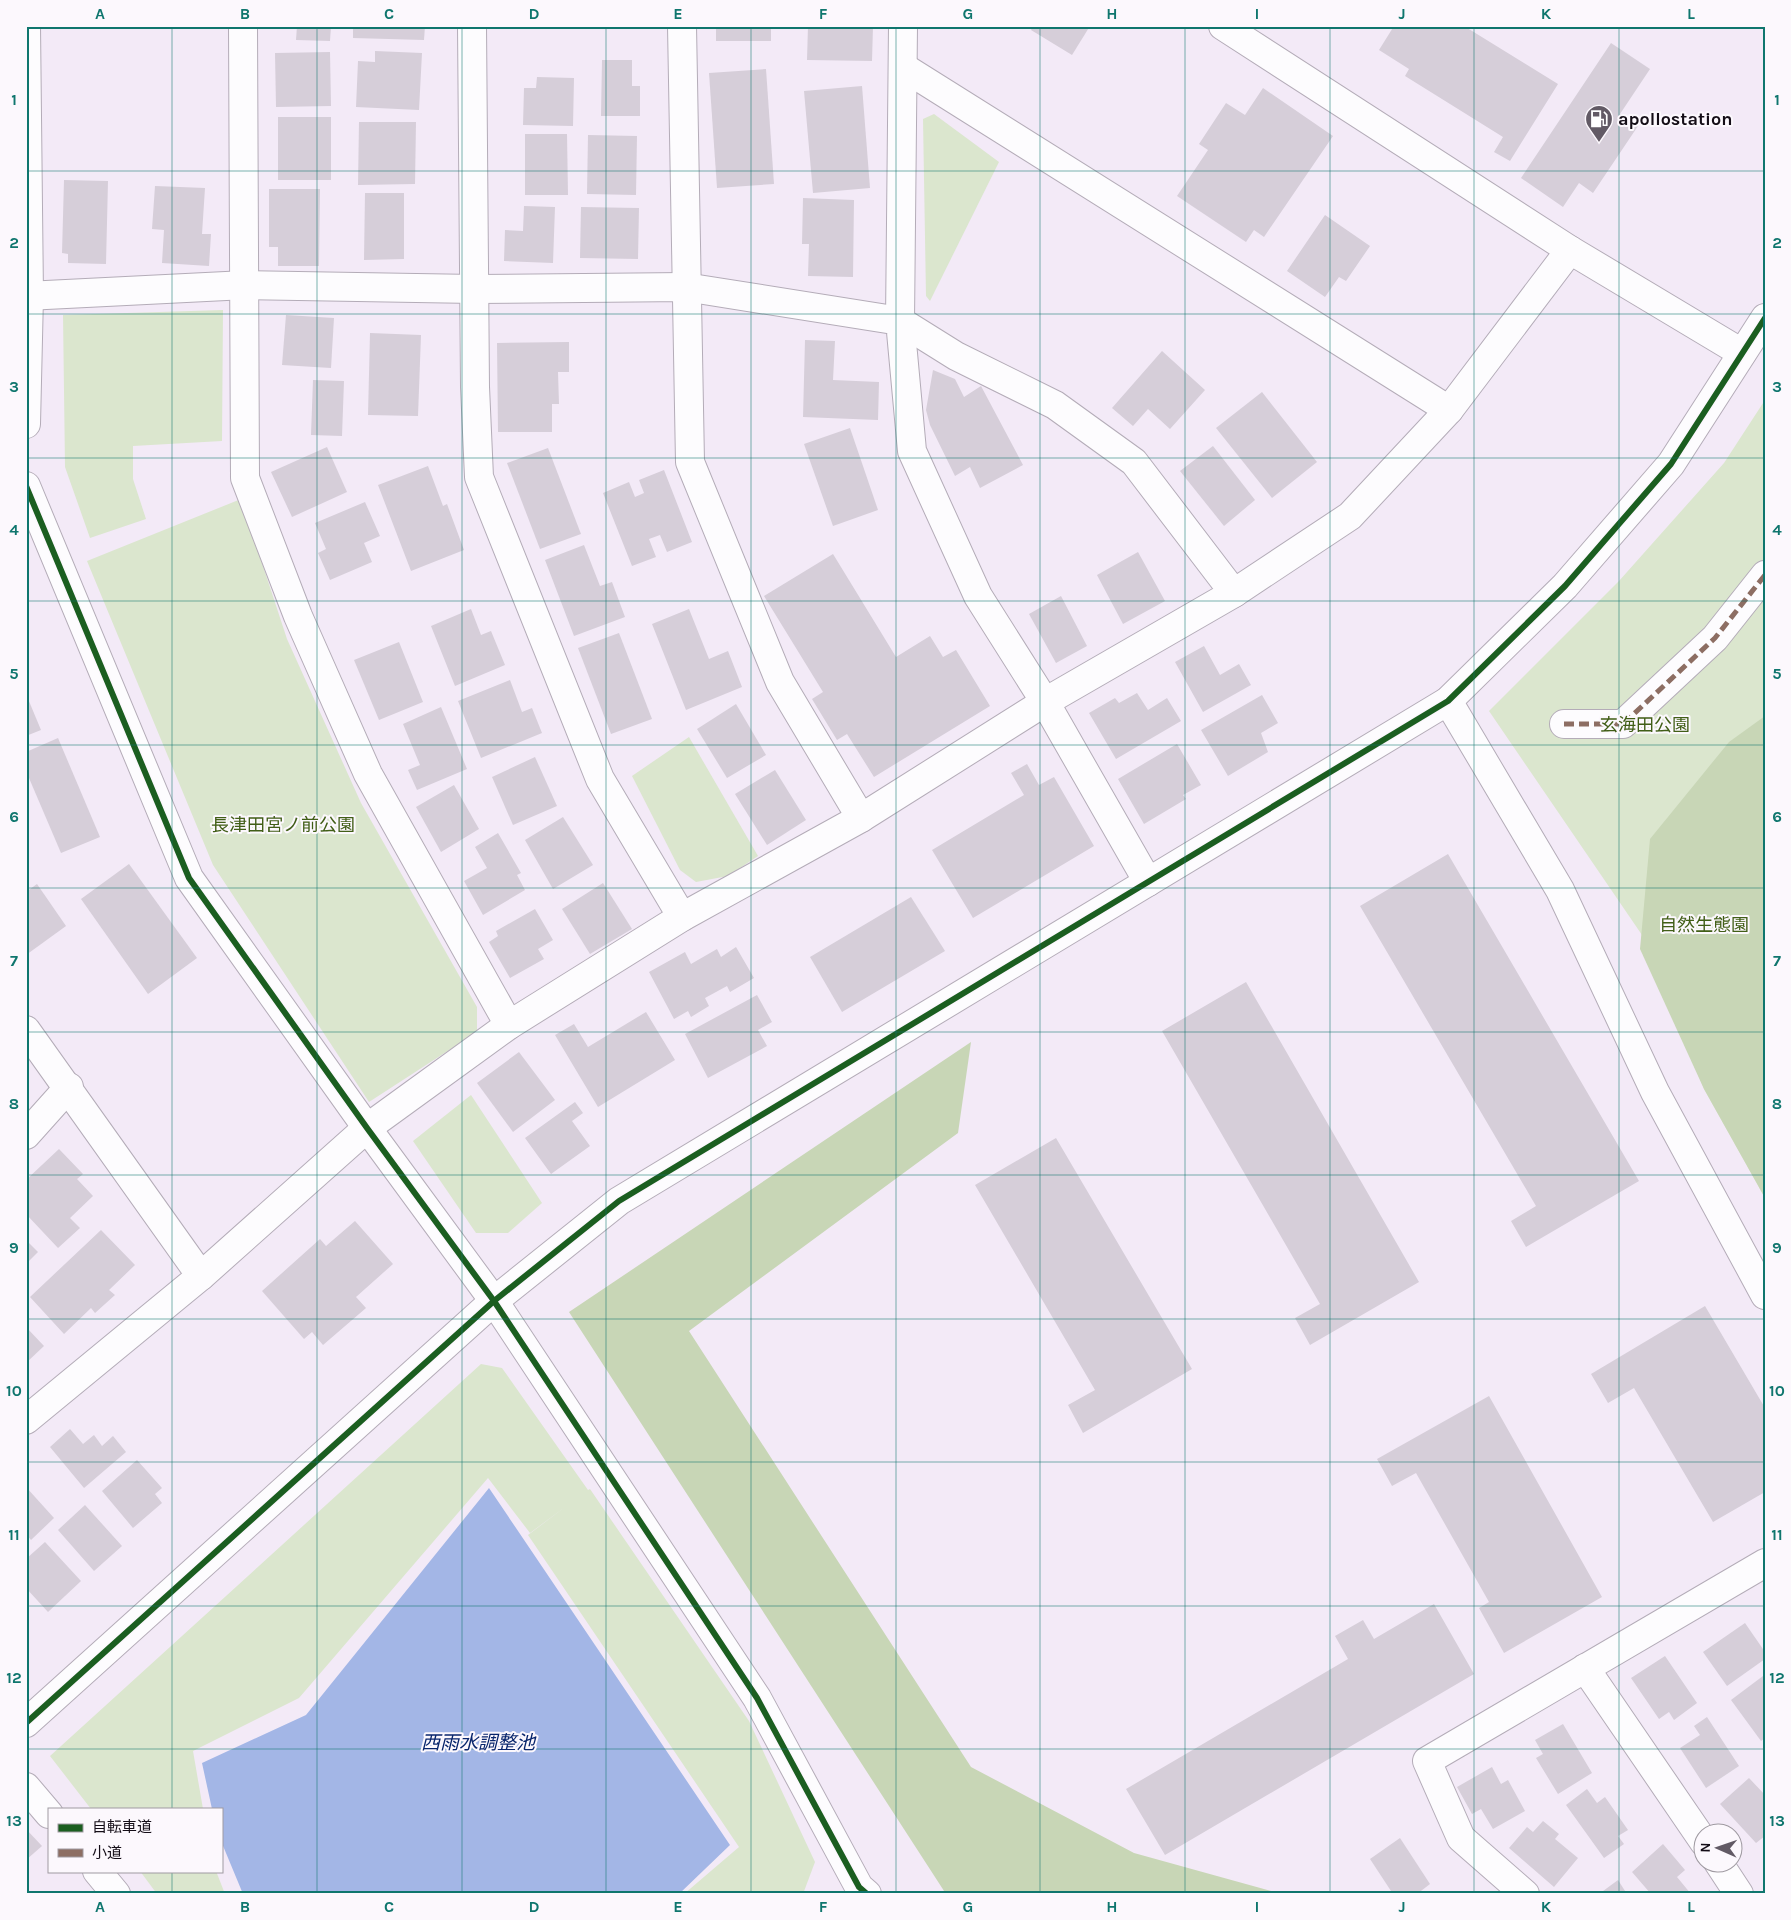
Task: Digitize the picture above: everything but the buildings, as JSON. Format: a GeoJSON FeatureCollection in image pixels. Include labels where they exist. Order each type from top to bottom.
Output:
{"type":"FeatureCollection","features":[{"type":"Feature","properties":{"kind":"street"},"geometry":{"type":"LineString","coordinates":[[26,26],[28,296],[26,424]]}},
{"type":"Feature","properties":{"kind":"street"},"geometry":{"type":"LineString","coordinates":[[244,26],[245,478],[298,616],[368,774],[510,1025]]}},
{"type":"Feature","properties":{"kind":"street"},"geometry":{"type":"LineString","coordinates":[[472,26],[476,289],[475,387],[479,477],[600,779],[682,917]]}},
{"type":"Feature","properties":{"kind":"street"},"geometry":{"type":"LineString","coordinates":[[682,26],[685,287],[690,462],[780,682],[861,818]]}},
{"type":"Feature","properties":{"kind":"street"},"geometry":{"type":"LineString","coordinates":[[903,26],[900,146],[900,321],[912,451],[978,596],[1045,702],[1148,882]]}},
{"type":"Feature","properties":{"kind":"street"},"geometry":{"type":"LineString","coordinates":[[1223,26],[1570,250],[1742,353]]}},
{"type":"Feature","properties":{"kind":"street"},"geometry":{"type":"LineString","coordinates":[[903,67],[1449,410]]}},
{"type":"Feature","properties":{"kind":"street"},"geometry":{"type":"LineString","coordinates":[[26,1420],[201,1276],[367,1128],[510,1025],[682,917],[861,818],[1045,702],[1234,593],[1350,516],[1449,410],[1570,250]]}},
{"type":"Feature","properties":{"kind":"street"},"geometry":{"type":"LineString","coordinates":[[28,296],[246,285],[476,289],[685,287],[900,321],[956,356],[1055,405],[1134,462],[1234,593]]}},
{"type":"Feature","properties":{"kind":"street"},"geometry":{"type":"LineString","coordinates":[[26,1724],[494,1301],[619,1201],[1448,700],[1565,586],[1671,464],[1765,318]]}},
{"type":"Feature","properties":{"kind":"street"},"geometry":{"type":"LineString","coordinates":[[26,486],[189,878],[367,1128],[494,1301],[757,1698],[859,1892]]}},
{"type":"Feature","properties":{"kind":"street"},"geometry":{"type":"LineString","coordinates":[[1564,724],[1624,724],[1715,638],[1765,575]]}},
{"type":"Feature","properties":{"kind":"street"},"geometry":{"type":"LineString","coordinates":[[1448,700],[1560,890],[1655,1092],[1765,1295]]}},
{"type":"Feature","properties":{"kind":"street"},"geometry":{"type":"LineString","coordinates":[[26,1030],[69,1087],[201,1276]]}},
{"type":"Feature","properties":{"kind":"street"},"geometry":{"type":"LineString","coordinates":[[26,1135],[69,1087]]}},
{"type":"Feature","properties":{"kind":"street"},"geometry":{"type":"LineString","coordinates":[[1525,1894],[1460,1838],[1427,1761],[1585,1668],[1761,1571]]}},
{"type":"Feature","properties":{"kind":"street"},"geometry":{"type":"LineString","coordinates":[[1585,1668],[1694,1827]]}},
{"type":"Feature","properties":{"kind":"street"},"geometry":{"type":"LineString","coordinates":[[26,1787],[48,1813]]}},
{"type":"Feature","properties":{"kind":"street"},"geometry":{"type":"LineString","coordinates":[[98,1872],[116,1894]]}},
{"type":"Feature","properties":{"kind":"street"},"geometry":{"type":"LineString","coordinates":[[1725,1872],[1739,1894]]}},
{"type":"Feature","properties":{"kind":"green space"},"geometry":{"type":"Polygon","coordinates":[[[934,114],[999,162],[930,301],[926,296],[923,119],[934,114]]]}},
{"type":"Feature","properties":{"kind":"green space"},"geometry":{"type":"Polygon","coordinates":[[[223,310],[222,441],[133,446],[133,479],[146,519],[90,538],[65,467],[63,315],[223,310]]]}},
{"type":"Feature","properties":{"kind":"green space","name":"玄海田公園"},"geometry":{"type":"Polygon","coordinates":[[[1765,400],[1765,1198],[1704,1089],[1642,935],[1489,711],[1619,581],[1724,463],[1765,400]]]}},
{"type":"Feature","properties":{"kind":"green space","name":"長津田宮ノ前公園"},"geometry":{"type":"Polygon","coordinates":[[[241,499],[287,639],[361,803],[477,1007],[477,1032],[369,1102],[213,865],[87,561],[241,499]]]}},
{"type":"Feature","properties":{"kind":"green space","name":"自然生態園"},"geometry":{"type":"Polygon","coordinates":[[[1765,716],[1765,1198],[1704,1089],[1640,949],[1650,839],[1729,742],[1765,716]]]}},
{"type":"Feature","properties":{"kind":"green space"},"geometry":{"type":"Polygon","coordinates":[[[689,737],[758,856],[728,876],[696,882],[680,870],[632,776],[689,737]]]}},
{"type":"Feature","properties":{"kind":"green space"},"geometry":{"type":"Polygon","coordinates":[[[971,1042],[958,1133],[689,1331],[971,1767],[1134,1853],[1282,1894],[946,1894],[569,1312],[971,1042]]]}},
{"type":"Feature","properties":{"kind":"green space"},"geometry":{"type":"Polygon","coordinates":[[[471,1095],[542,1203],[508,1233],[476,1233],[413,1141],[471,1095]]]}},
{"type":"Feature","properties":{"kind":"green space"},"geometry":{"type":"Polygon","coordinates":[[[481,1364],[502,1368],[588,1490],[590,1489],[749,1721],[815,1862],[803,1894],[684,1894],[739,1847],[528,1535],[565,1507],[530,1533],[488,1478],[299,1698],[193,1751],[203,1808],[90,1808],[50,1756],[481,1364]]]}},
{"type":"Feature","properties":{"kind":"green space"},"geometry":{"type":"Polygon","coordinates":[[[141,1872],[216,1872],[225,1894],[157,1894],[141,1872]]]}},
{"type":"Feature","properties":{"kind":"water","name":"西雨水調整池"},"geometry":{"type":"Polygon","coordinates":[[[489,1488],[730,1845],[679,1894],[243,1894],[222,1843],[222,1808],[212,1808],[202,1763],[306,1715],[489,1488]]]}},
{"type":"Feature","properties":{"kind":"marked path"},"geometry":{"type":"LineString","coordinates":[[1564,724],[1623,724],[1715,638],[1765,575]]}},
{"type":"Feature","properties":{"kind":"cycle path"},"geometry":{"type":"LineString","coordinates":[[26,1723],[494,1301],[619,1201],[1448,701],[1565,586],[1671,464],[1765,318]]}},
{"type":"Feature","properties":{"kind":"cycle path"},"geometry":{"type":"LineString","coordinates":[[26,486],[189,878],[367,1128],[494,1301],[757,1698],[859,1887],[867,1894]]}},
{"type":"Feature","properties":{"kind":"place","name":"apollostation"},"geometry":{"type":"Point","coordinates":[1599,143]}}]}
